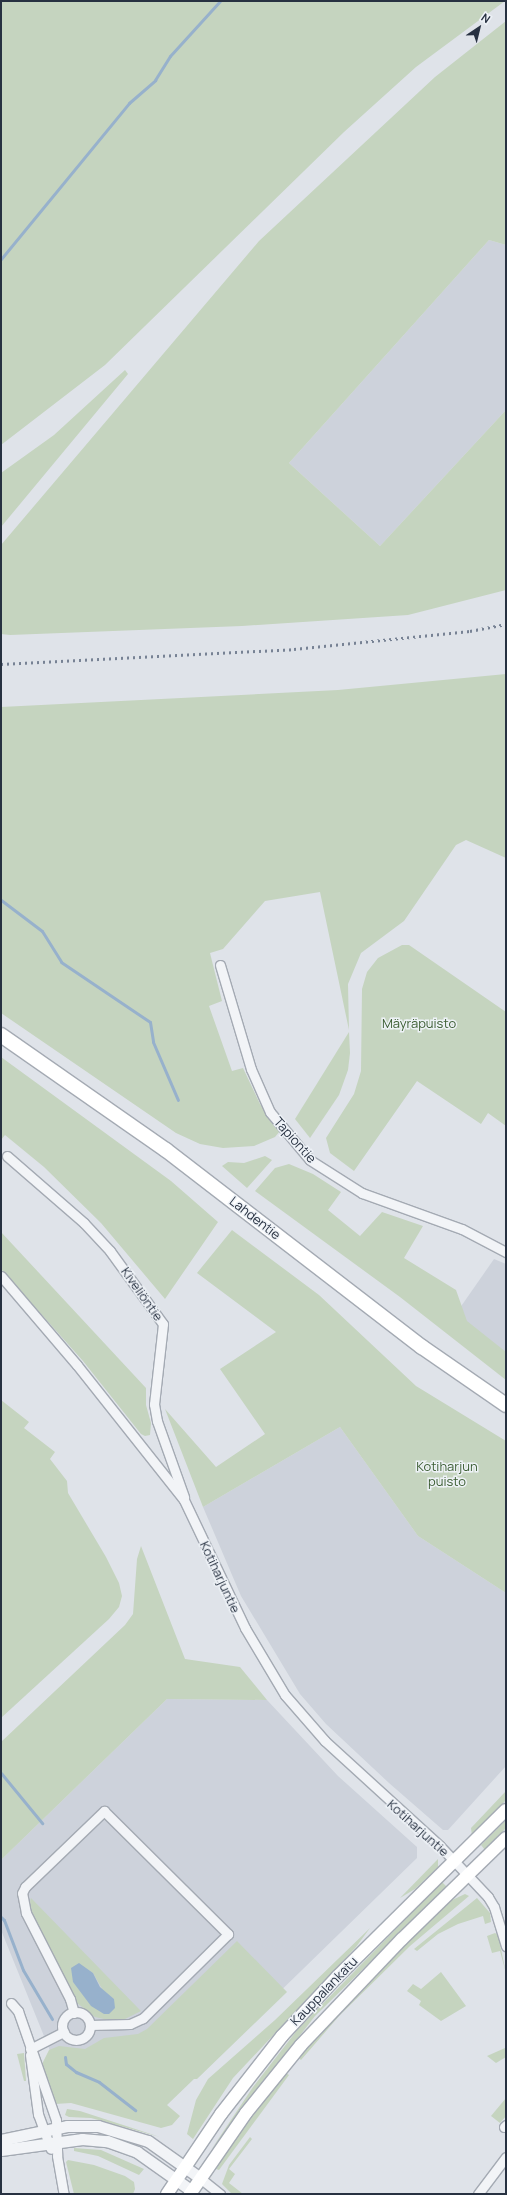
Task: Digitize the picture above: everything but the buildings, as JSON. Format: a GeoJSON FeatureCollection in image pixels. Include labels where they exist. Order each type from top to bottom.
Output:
{"type":"FeatureCollection","features":[{"type":"Feature","properties":{"kind":"highway","name":"Lahdentie"},"geometry":{"type":"LineString","coordinates":[[1,1035],[166,1150],[422,1347],[506,1405]]}},
{"type":"Feature","properties":{"kind":"main road","name":"Kauppalankatu"},"geometry":{"type":"LineString","coordinates":[[167,2194],[225,2109],[292,2024],[338,1976],[506,1810]]}},
{"type":"Feature","properties":{"kind":"main road","name":"Kauppalankatu"},"geometry":{"type":"LineString","coordinates":[[193,2193],[200,2178],[246,2113],[301,2045],[402,1939],[506,1838]]}},
{"type":"Feature","properties":{"kind":"street","name":"Tapiontie"},"geometry":{"type":"LineString","coordinates":[[220,965],[251,1069],[270,1112],[310,1160],[362,1193],[462,1230],[506,1252]]}},
{"type":"Feature","properties":{"kind":"street","name":"Kiveliöntie"},"geometry":{"type":"LineString","coordinates":[[7,1156],[84,1223],[110,1251],[163,1324],[154,1404],[157,1421],[184,1500]]}},
{"type":"Feature","properties":{"kind":"street","name":"Kotiharjuntie"},"geometry":{"type":"LineString","coordinates":[[1,1276],[77,1365],[184,1500],[244,1628],[285,1695],[325,1742],[361,1777],[456,1861],[494,1907],[506,1946]]}},
{"type":"Feature","properties":{"kind":"street"},"geometry":{"type":"LineString","coordinates":[[74,2013],[70,1999],[26,1913],[22,1893],[25,1887],[104,1811],[228,1934],[143,2018],[130,2024],[90,2024]]}},
{"type":"Feature","properties":{"kind":"street"},"geometry":{"type":"LineString","coordinates":[[11,2003],[18,2011],[57,2127],[52,2144]]}},
{"type":"Feature","properties":{"kind":"street"},"geometry":{"type":"LineString","coordinates":[[74,2013],[85,2015],[90,2024],[87,2036],[79,2040],[70,2039],[64,2032],[64,2019],[74,2013]]}},
{"type":"Feature","properties":{"kind":"street"},"geometry":{"type":"LineString","coordinates":[[30,2050],[64,2032]]}},
{"type":"Feature","properties":{"kind":"street"},"geometry":{"type":"LineString","coordinates":[[30,2050],[30,2069],[42,2130],[52,2144],[57,2156],[64,2194]]}},
{"type":"Feature","properties":{"kind":"street"},"geometry":{"type":"LineString","coordinates":[[1,2140],[57,2127],[88,2124],[136,2137],[159,2147],[220,2194]]}},
{"type":"Feature","properties":{"kind":"street"},"geometry":{"type":"LineString","coordinates":[[1,2150],[82,2139],[107,2141],[137,2152],[193,2193]]}},
{"type":"Feature","properties":{"kind":"street"},"geometry":{"type":"LineString","coordinates":[[478,2194],[506,2157]]}},
{"type":"Feature","properties":{"kind":"shaded area"},"geometry":{"type":"Polygon","coordinates":[[[489,240],[506,245],[506,410],[380,546],[289,463],[489,240]]]}},
{"type":"Feature","properties":{"kind":"shaded area"},"geometry":{"type":"Polygon","coordinates":[[[494,1259],[506,1264],[506,1360],[455,1315],[494,1259]]]}},
{"type":"Feature","properties":{"kind":"shaded area"},"geometry":{"type":"Polygon","coordinates":[[[340,1427],[418,1536],[506,1593],[506,1766],[448,1830],[443,1830],[389,1783],[326,1724],[300,1694],[241,1596],[203,1507],[340,1427]]]}},
{"type":"Feature","properties":{"kind":"shaded area"},"geometry":{"type":"Polygon","coordinates":[[[167,1699],[267,1700],[338,1776],[417,1847],[417,1858],[154,2114],[61,2078],[1,1930],[1,1860],[167,1699]]]}},
{"type":"Feature","properties":{"kind":"green space"},"geometry":{"type":"Polygon","coordinates":[[[1,1],[505,1],[416,67],[344,132],[105,365],[1,445],[1,1]]]}},
{"type":"Feature","properties":{"kind":"green space"},"geometry":{"type":"Polygon","coordinates":[[[506,21],[506,245],[489,240],[289,463],[380,546],[506,410],[506,590],[408,615],[242,626],[10,635],[1,634],[1,545],[259,241],[435,77],[506,21]]]}},
{"type":"Feature","properties":{"kind":"green space"},"geometry":{"type":"Polygon","coordinates":[[[125,370],[128,374],[1,527],[1,473],[54,435],[125,370]]]}},
{"type":"Feature","properties":{"kind":"green space"},"geometry":{"type":"Polygon","coordinates":[[[506,674],[506,858],[466,840],[456,845],[404,921],[361,953],[348,984],[349,1030],[320,892],[265,901],[223,949],[210,953],[222,1001],[209,1006],[232,1071],[243,1068],[260,1104],[280,1131],[275,1137],[254,1146],[223,1148],[200,1144],[176,1133],[1,1013],[1,707],[338,690],[506,674]]]}},
{"type":"Feature","properties":{"kind":"green space","name":"Mäyräpuisto"},"geometry":{"type":"Polygon","coordinates":[[[402,945],[409,945],[506,1012],[506,1126],[488,1113],[481,1124],[417,1081],[354,1171],[330,1153],[326,1138],[354,1094],[361,1071],[362,989],[367,972],[378,958],[402,945]]]}},
{"type":"Feature","properties":{"kind":"green space"},"geometry":{"type":"Polygon","coordinates":[[[349,1032],[350,1053],[348,1070],[339,1095],[310,1138],[295,1119],[349,1032]]]}},
{"type":"Feature","properties":{"kind":"green space"},"geometry":{"type":"Polygon","coordinates":[[[1,1057],[171,1181],[218,1222],[165,1299],[101,1223],[44,1167],[5,1135],[1,1140],[1,1057]]]}},
{"type":"Feature","properties":{"kind":"green space"},"geometry":{"type":"Polygon","coordinates":[[[265,1156],[272,1160],[247,1188],[222,1166],[228,1162],[244,1163],[265,1156]]]}},
{"type":"Feature","properties":{"kind":"green space"},"geometry":{"type":"Polygon","coordinates":[[[289,1164],[313,1174],[341,1192],[328,1210],[360,1236],[382,1212],[423,1226],[404,1258],[456,1290],[467,1321],[506,1352],[506,1380],[400,1297],[255,1191],[275,1168],[289,1164]]]}},
{"type":"Feature","properties":{"kind":"green space","name":"Kotiharjun puisto"},"geometry":{"type":"Polygon","coordinates":[[[232,1230],[319,1295],[416,1386],[506,1441],[506,1593],[418,1536],[340,1427],[203,1507],[165,1409],[216,1467],[265,1434],[220,1369],[276,1332],[197,1273],[232,1230]]]}},
{"type":"Feature","properties":{"kind":"green space"},"geometry":{"type":"Polygon","coordinates":[[[1,1232],[146,1388],[146,1405],[151,1423],[150,1435],[145,1436],[141,1434],[83,1361],[1,1269],[1,1232]]]}},
{"type":"Feature","properties":{"kind":"green space"},"geometry":{"type":"Polygon","coordinates":[[[1,1400],[29,1422],[24,1428],[55,1452],[50,1459],[67,1481],[68,1493],[106,1557],[119,1583],[122,1596],[119,1607],[109,1619],[1,1718],[1,1400]]]}},
{"type":"Feature","properties":{"kind":"green space"},"geometry":{"type":"Polygon","coordinates":[[[141,1546],[185,1659],[240,1667],[267,1700],[167,1699],[1,1860],[1,1742],[125,1625],[133,1614],[137,1559],[141,1546]]]}},
{"type":"Feature","properties":{"kind":"green space"},"geometry":{"type":"Polygon","coordinates":[[[506,1791],[506,1800],[472,1836],[471,1828],[506,1791]]]}},
{"type":"Feature","properties":{"kind":"green space"},"geometry":{"type":"Polygon","coordinates":[[[506,1820],[506,1828],[485,1850],[481,1845],[506,1820]]]}},
{"type":"Feature","properties":{"kind":"green space"},"geometry":{"type":"Polygon","coordinates":[[[438,1859],[438,1867],[415,1889],[400,1898],[438,1859]]]}},
{"type":"Feature","properties":{"kind":"green space"},"geometry":{"type":"Polygon","coordinates":[[[442,1882],[447,1887],[315,2016],[211,2150],[253,2087],[298,2029],[442,1882]]]}},
{"type":"Feature","properties":{"kind":"green space"},"geometry":{"type":"Polygon","coordinates":[[[465,1894],[469,1896],[410,1946],[340,2015],[301,2060],[298,2057],[412,1937],[450,1901],[465,1894]]]}},
{"type":"Feature","properties":{"kind":"green space"},"geometry":{"type":"Polygon","coordinates":[[[31,1898],[141,2011],[123,2020],[104,2019],[95,2017],[77,2003],[33,1916],[30,1902],[31,1898]],[[87,1969],[73,1982],[77,1986],[114,1999],[104,1992],[93,1973],[87,1969]]]}},
{"type":"Feature","properties":{"kind":"green space"},"geometry":{"type":"Polygon","coordinates":[[[477,1898],[490,1913],[491,1922],[485,1924],[483,1916],[458,1924],[438,1934],[417,1951],[414,1949],[477,1898]]]}},
{"type":"Feature","properties":{"kind":"green space"},"geometry":{"type":"Polygon","coordinates":[[[370,1928],[356,1947],[233,2078],[193,2139],[187,2134],[196,2100],[208,2079],[275,2020],[370,1928]]]}},
{"type":"Feature","properties":{"kind":"green space"},"geometry":{"type":"Polygon","coordinates":[[[495,1933],[498,1935],[506,1973],[500,1951],[492,1953],[487,1936],[495,1933]]]}},
{"type":"Feature","properties":{"kind":"green space"},"geometry":{"type":"Polygon","coordinates":[[[237,1941],[287,1992],[197,2079],[194,2079],[167,2105],[180,2116],[172,2125],[161,2128],[71,2103],[55,2104],[42,2071],[43,2062],[49,2050],[59,2046],[85,2049],[104,2038],[138,2034],[147,2029],[237,1941]]]}},
{"type":"Feature","properties":{"kind":"green space"},"geometry":{"type":"Polygon","coordinates":[[[441,1972],[466,2006],[441,2021],[419,2005],[421,2001],[407,1991],[413,1984],[421,1989],[441,1972]]]}},
{"type":"Feature","properties":{"kind":"green space"},"geometry":{"type":"Polygon","coordinates":[[[505,2048],[506,2057],[496,2063],[487,2056],[505,2048]]]}},
{"type":"Feature","properties":{"kind":"green space"},"geometry":{"type":"Polygon","coordinates":[[[24,2053],[26,2081],[24,2081],[17,2054],[24,2053]]]}},
{"type":"Feature","properties":{"kind":"green space"},"geometry":{"type":"Polygon","coordinates":[[[286,2073],[289,2075],[219,2170],[216,2169],[219,2160],[286,2073]]]}},
{"type":"Feature","properties":{"kind":"green space"},"geometry":{"type":"Polygon","coordinates":[[[506,2098],[506,2116],[500,2123],[491,2116],[506,2098]]]}},
{"type":"Feature","properties":{"kind":"green space"},"geometry":{"type":"Polygon","coordinates":[[[67,2109],[80,2111],[160,2137],[91,2118],[69,2117],[65,2115],[67,2109]]]}},
{"type":"Feature","properties":{"kind":"green space"},"geometry":{"type":"Polygon","coordinates":[[[250,2137],[252,2139],[229,2169],[235,2174],[229,2183],[243,2194],[232,2194],[222,2184],[229,2165],[250,2137]]]}},
{"type":"Feature","properties":{"kind":"green space"},"geometry":{"type":"Polygon","coordinates":[[[74,2148],[101,2150],[144,2169],[139,2175],[98,2156],[74,2151],[74,2148]]]}},
{"type":"Feature","properties":{"kind":"green space"},"geometry":{"type":"Polygon","coordinates":[[[68,2160],[94,2165],[125,2176],[134,2182],[135,2189],[133,2194],[74,2194],[66,2162],[68,2160]]]}},
{"type":"Feature","properties":{"kind":"water"},"geometry":{"type":"Polygon","coordinates":[[[79,1963],[93,1973],[100,1987],[114,1999],[115,2008],[109,2014],[104,2014],[91,2006],[73,1982],[71,1968],[79,1963]]]}},
{"type":"Feature","properties":{"kind":"waterway"},"geometry":{"type":"LineString","coordinates":[[1,259],[129,103],[155,80],[170,56],[220,1]]}},
{"type":"Feature","properties":{"kind":"waterway"},"geometry":{"type":"LineString","coordinates":[[1,900],[42,931],[61,962],[150,1022],[153,1042],[178,1100]]}},
{"type":"Feature","properties":{"kind":"waterway"},"geometry":{"type":"LineString","coordinates":[[1,1773],[42,1823]]}},
{"type":"Feature","properties":{"kind":"waterway"},"geometry":{"type":"LineString","coordinates":[[1,1917],[4,1920],[23,1970],[52,2019]]}},
{"type":"Feature","properties":{"kind":"waterway"},"geometry":{"type":"LineString","coordinates":[[65,2057],[66,2064],[76,2072],[99,2082],[135,2110]]}},
{"type":"Feature","properties":{"kind":"railway"},"geometry":{"type":"LineString","coordinates":[[1,664],[294,649],[470,631],[506,624]]}}]}
